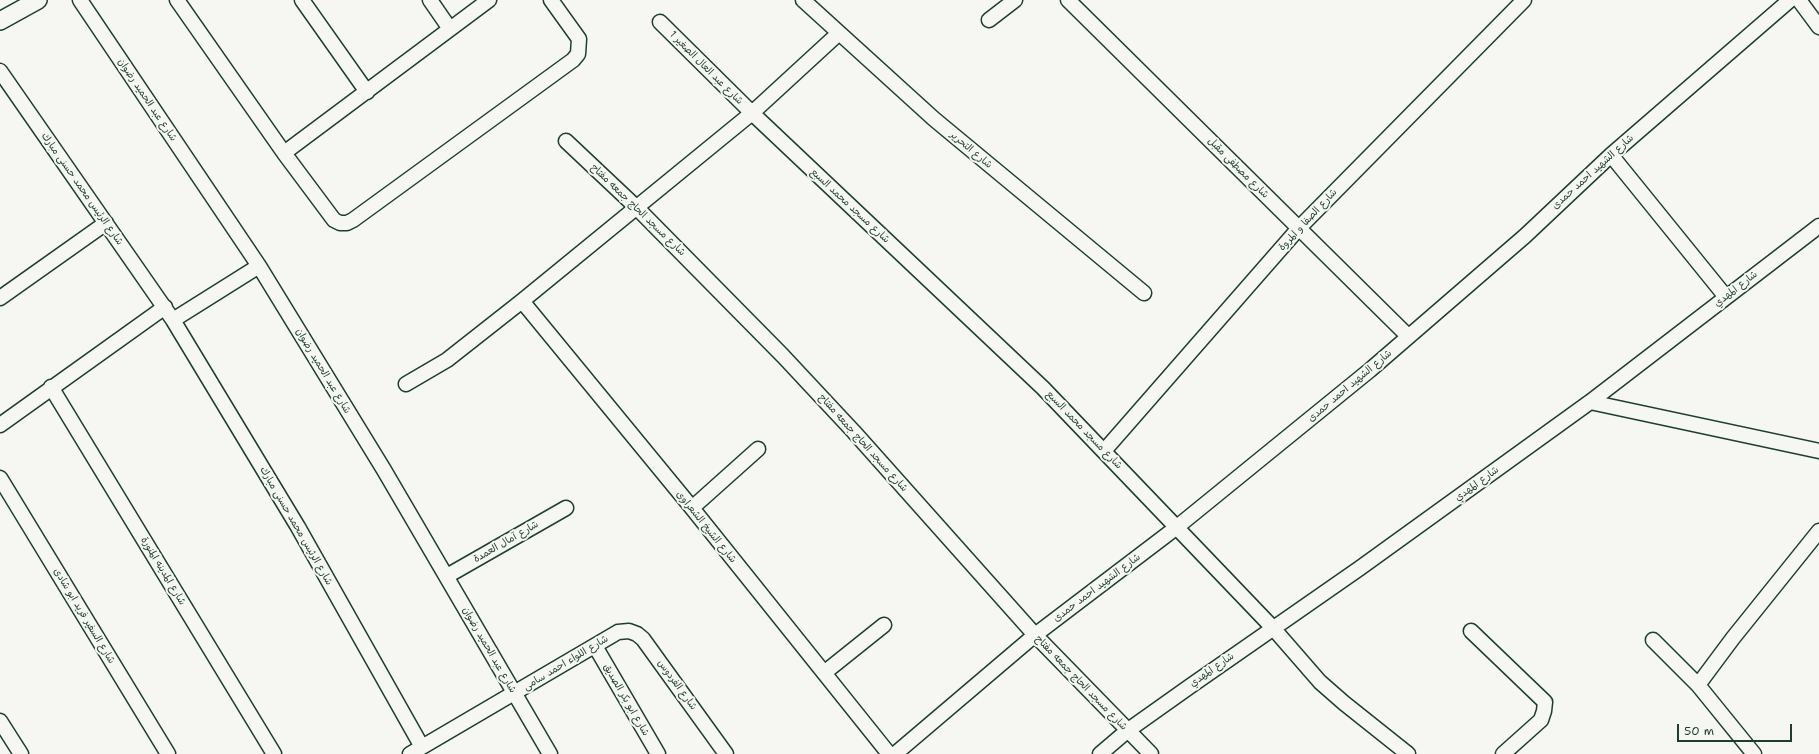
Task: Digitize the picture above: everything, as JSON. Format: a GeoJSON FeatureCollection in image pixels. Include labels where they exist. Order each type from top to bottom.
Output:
{"type":"FeatureCollection","features":[{"type":"Feature","properties":{"kind":"street"},"geometry":{"type":"LineString","coordinates":[[0,21],[38,0]]}},
{"type":"Feature","properties":{"kind":"street","name":"شارع عبد الحميد رضوان"},"geometry":{"type":"LineString","coordinates":[[80,0],[259,266],[447,576],[550,754]]}},
{"type":"Feature","properties":{"kind":"street"},"geometry":{"type":"LineString","coordinates":[[177,0],[284,153],[334,220],[340,223],[347,223],[353,220],[573,60],[578,54],[579,38],[551,0]]}},
{"type":"Feature","properties":{"kind":"street"},"geometry":{"type":"LineString","coordinates":[[302,0],[367,92]]}},
{"type":"Feature","properties":{"kind":"street"},"geometry":{"type":"LineString","coordinates":[[430,0],[450,29]]}},
{"type":"Feature","properties":{"kind":"street"},"geometry":{"type":"LineString","coordinates":[[284,153],[489,0]]}},
{"type":"Feature","properties":{"kind":"street","name":"شارع التحرير"},"geometry":{"type":"LineString","coordinates":[[803,0],[934,119],[1144,293]]}},
{"type":"Feature","properties":{"kind":"street"},"geometry":{"type":"LineString","coordinates":[[989,20],[1015,0]]}},
{"type":"Feature","properties":{"kind":"street","name":"شارع مصطفى مقبل"},"geometry":{"type":"LineString","coordinates":[[1068,0],[1408,336]]}},
{"type":"Feature","properties":{"kind":"street","name":"شارع الشهيد احمد حمدى"},"geometry":{"type":"LineString","coordinates":[[895,754],[1035,635],[1177,527],[1340,395],[1525,236],[1611,155],[1790,0]]}},
{"type":"Feature","properties":{"kind":"street"},"geometry":{"type":"LineString","coordinates":[[1799,0],[1819,27]]}},
{"type":"Feature","properties":{"kind":"street","name":"شارع الصفا و المروة"},"geometry":{"type":"LineString","coordinates":[[1104,451],[1298,228],[1519,2]]}},
{"type":"Feature","properties":{"kind":"street","name":"شارع عبد العال الصغير 1"},"geometry":{"type":"LineString","coordinates":[[660,22],[752,113]]}},
{"type":"Feature","properties":{"kind":"street"},"geometry":{"type":"LineString","coordinates":[[406,384],[447,360],[522,301],[636,206],[752,113],[839,33]]}},
{"type":"Feature","properties":{"kind":"street","name":"شارع الرئيس محمد حسنى مبارك"},"geometry":{"type":"LineString","coordinates":[[0,71],[173,320],[298,527],[417,751]]}},
{"type":"Feature","properties":{"kind":"street","name":"شارع مسجد محمد السبع"},"geometry":{"type":"LineString","coordinates":[[752,113],[1043,388],[1273,628],[1320,682],[1408,754]]}},
{"type":"Feature","properties":{"kind":"street","name":"شارع مسجد الحاج جمعه مفتاح"},"geometry":{"type":"LineString","coordinates":[[566,141],[636,206],[772,345],[854,432],[1035,635],[1151,754]]}},
{"type":"Feature","properties":{"kind":"street"},"geometry":{"type":"LineString","coordinates":[[1611,155],[1726,297]]}},
{"type":"Feature","properties":{"kind":"street"},"geometry":{"type":"LineString","coordinates":[[0,298],[106,224]]}},
{"type":"Feature","properties":{"kind":"street","name":"شارع المهدي"},"geometry":{"type":"LineString","coordinates":[[1127,731],[1360,568],[1590,402],[1819,226]]}},
{"type":"Feature","properties":{"kind":"street"},"geometry":{"type":"LineString","coordinates":[[173,320],[259,266]]}},
{"type":"Feature","properties":{"kind":"street","name":"شارع الشيخ الشعراوى"},"geometry":{"type":"LineString","coordinates":[[522,301],[692,508],[889,754]]}},
{"type":"Feature","properties":{"kind":"street"},"geometry":{"type":"LineString","coordinates":[[0,425],[51,387],[165,307]]}},
{"type":"Feature","properties":{"kind":"street","name":"شارع المدينه المنورة"},"geometry":{"type":"LineString","coordinates":[[51,387],[274,754]]}},
{"type":"Feature","properties":{"kind":"street"},"geometry":{"type":"LineString","coordinates":[[1590,402],[1819,451]]}},
{"type":"Feature","properties":{"kind":"street"},"geometry":{"type":"LineString","coordinates":[[692,508],[758,448]]}},
{"type":"Feature","properties":{"kind":"street","name":"شارع السفير فريد ابو شادى"},"geometry":{"type":"LineString","coordinates":[[0,478],[168,754]]}},
{"type":"Feature","properties":{"kind":"street","name":"شارع آمال العمدة"},"geometry":{"type":"LineString","coordinates":[[447,576],[566,508]]}},
{"type":"Feature","properties":{"kind":"street"},"geometry":{"type":"LineString","coordinates":[[1698,685],[1733,638],[1819,531]]}},
{"type":"Feature","properties":{"kind":"street"},"geometry":{"type":"LineString","coordinates":[[824,673],[884,625]]}},
{"type":"Feature","properties":{"kind":"street","name":"شارع الفردوس"},"geometry":{"type":"LineString","coordinates":[[618,632],[629,631],[637,634],[643,639],[726,754]]}},
{"type":"Feature","properties":{"kind":"street"},"geometry":{"type":"LineString","coordinates":[[1471,631],[1545,702],[1541,720],[1503,754]]}},
{"type":"Feature","properties":{"kind":"street","name":"شارع اللواء احمد سامى"},"geometry":{"type":"LineString","coordinates":[[417,751],[618,632]]}},
{"type":"Feature","properties":{"kind":"street"},"geometry":{"type":"LineString","coordinates":[[1653,640],[1698,685],[1754,754]]}},
{"type":"Feature","properties":{"kind":"street","name":"شارع ابو بكر الصديق"},"geometry":{"type":"LineString","coordinates":[[594,646],[658,754]]}},
{"type":"Feature","properties":{"kind":"street"},"geometry":{"type":"LineString","coordinates":[[0,721],[21,754]]}},
{"type":"Feature","properties":{"kind":"street"},"geometry":{"type":"LineString","coordinates":[[1100,754],[1127,731]]}}]}
